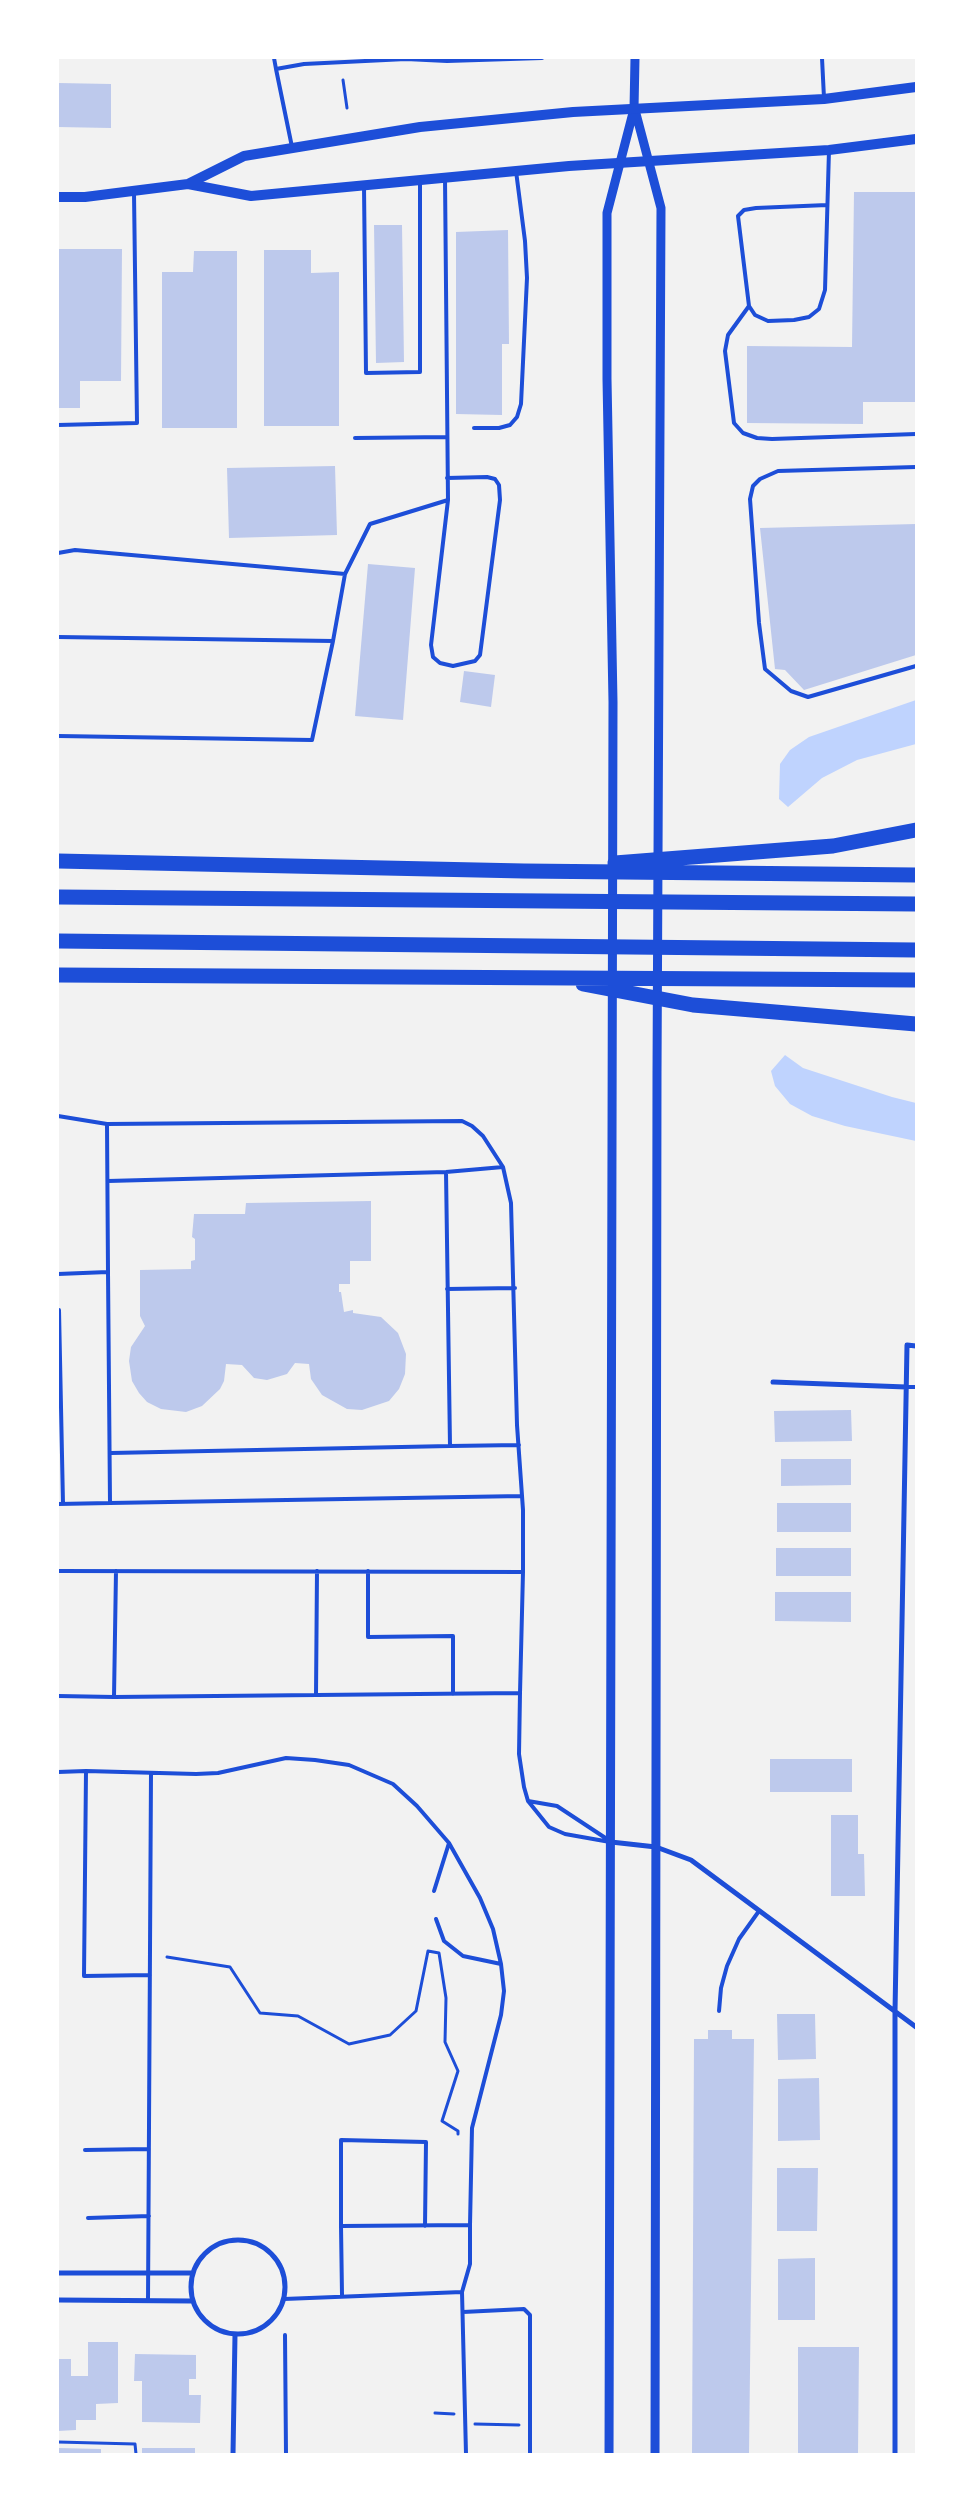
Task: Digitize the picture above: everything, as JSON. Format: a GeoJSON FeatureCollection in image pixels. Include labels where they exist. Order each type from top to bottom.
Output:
{"type":"FeatureCollection","features":[{"type":"Feature","properties":{"kind":"highway"},"geometry":{"type":"LineString","coordinates":[[524,871],[833,846],[916,830]]}},
{"type":"Feature","properties":{"kind":"highway"},"geometry":{"type":"LineString","coordinates":[[58,861],[524,871],[916,875]]}},
{"type":"Feature","properties":{"kind":"highway"},"geometry":{"type":"LineString","coordinates":[[58,897],[916,904]]}},
{"type":"Feature","properties":{"kind":"highway"},"geometry":{"type":"LineString","coordinates":[[58,941],[916,950]]}},
{"type":"Feature","properties":{"kind":"highway"},"geometry":{"type":"LineString","coordinates":[[58,975],[916,980]]}},
{"type":"Feature","properties":{"kind":"highway"},"geometry":{"type":"LineString","coordinates":[[545,977],[694,1005],[916,1024]]}},
{"type":"Feature","properties":{"kind":"main road"},"geometry":{"type":"LineString","coordinates":[[188,184],[244,156],[420,127],[492,119],[634,109],[824,99],[916,87]]}},
{"type":"Feature","properties":{"kind":"main road"},"geometry":{"type":"LineString","coordinates":[[58,197],[188,184],[251,196],[516,171],[829,150],[916,139]]}},
{"type":"Feature","properties":{"kind":"street"},"geometry":{"type":"LineString","coordinates":[[609,2454],[613,798],[607,369],[607,213],[634,109],[635,58]]}},
{"type":"Feature","properties":{"kind":"street"},"geometry":{"type":"LineString","coordinates":[[634,109],[660,208],[655,2454]]}},
{"type":"Feature","properties":{"kind":"street"},"geometry":{"type":"LineString","coordinates":[[895,2454],[895,2011],[906,1387],[907,1346],[916,1346]]}},
{"type":"Feature","properties":{"kind":"street"},"geometry":{"type":"LineString","coordinates":[[773,1382],[906,1387]]}},
{"type":"Feature","properties":{"kind":"street"},"geometry":{"type":"LineString","coordinates":[[611,1842],[656,1847],[691,1860],[916,2027]]}},
{"type":"Feature","properties":{"kind":"street"},"geometry":{"type":"LineString","coordinates":[[243,2239],[272,2253],[281,2267],[286,2282],[284,2299],[277,2314],[266,2326],[251,2333],[235,2335],[221,2332],[208,2325],[192,2301],[190,2292],[192,2273],[200,2258],[212,2247],[227,2240],[243,2239]]}},
{"type":"Feature","properties":{"kind":"street"},"geometry":{"type":"LineString","coordinates":[[58,2273],[192,2273]]}},
{"type":"Feature","properties":{"kind":"street"},"geometry":{"type":"LineString","coordinates":[[58,2300],[192,2301]]}},
{"type":"Feature","properties":{"kind":"street"},"geometry":{"type":"LineString","coordinates":[[233,2454],[235,2335]]}},
{"type":"Feature","properties":{"kind":"lane"},"geometry":{"type":"LineString","coordinates":[[274,58],[292,147]]}},
{"type":"Feature","properties":{"kind":"lane"},"geometry":{"type":"LineString","coordinates":[[276,69],[304,64],[396,60],[542,58]]}},
{"type":"Feature","properties":{"kind":"lane"},"geometry":{"type":"LineString","coordinates":[[822,58],[824,99]]}},
{"type":"Feature","properties":{"kind":"lane"},"geometry":{"type":"LineString","coordinates":[[827,205],[756,208],[744,210],[738,216],[749,306],[755,315],[768,321],[809,317],[819,309],[825,290],[829,150]]}},
{"type":"Feature","properties":{"kind":"lane"},"geometry":{"type":"LineString","coordinates":[[474,428],[510,426],[517,417],[521,404],[527,278],[525,240],[516,171]]}},
{"type":"Feature","properties":{"kind":"lane"},"geometry":{"type":"LineString","coordinates":[[445,178],[447,478],[448,500],[431,645],[433,657],[440,663],[453,666],[474,661],[480,655],[498,519],[499,486],[495,479],[487,477],[447,478]]}},
{"type":"Feature","properties":{"kind":"lane"},"geometry":{"type":"LineString","coordinates":[[364,186],[366,373],[420,372],[420,180]]}},
{"type":"Feature","properties":{"kind":"lane"},"geometry":{"type":"LineString","coordinates":[[58,425],[137,423],[134,190]]}},
{"type":"Feature","properties":{"kind":"lane"},"geometry":{"type":"LineString","coordinates":[[749,306],[728,335],[724,351],[734,423],[743,433],[757,438],[772,439],[916,434]]}},
{"type":"Feature","properties":{"kind":"lane"},"geometry":{"type":"LineString","coordinates":[[355,438],[447,437]]}},
{"type":"Feature","properties":{"kind":"lane"},"geometry":{"type":"LineString","coordinates":[[916,467],[778,471],[760,478],[753,486],[750,499],[759,623],[765,668],[791,690],[808,697],[916,666]]}},
{"type":"Feature","properties":{"kind":"lane"},"geometry":{"type":"LineString","coordinates":[[58,736],[312,740],[345,574],[370,524],[448,500]]}},
{"type":"Feature","properties":{"kind":"lane"},"geometry":{"type":"LineString","coordinates":[[58,553],[75,550],[345,574]]}},
{"type":"Feature","properties":{"kind":"lane"},"geometry":{"type":"LineString","coordinates":[[58,637],[333,642]]}},
{"type":"Feature","properties":{"kind":"lane"},"geometry":{"type":"LineString","coordinates":[[58,1116],[107,1124],[462,1121],[472,1126],[483,1136],[503,1167],[511,1203],[522,1496],[523,1572],[519,1754],[524,1787],[528,1801],[550,1827],[565,1834],[611,1842]]}},
{"type":"Feature","properties":{"kind":"lane"},"geometry":{"type":"LineString","coordinates":[[107,1124],[110,1503]]}},
{"type":"Feature","properties":{"kind":"lane"},"geometry":{"type":"LineString","coordinates":[[108,1181],[446,1172],[503,1167]]}},
{"type":"Feature","properties":{"kind":"lane"},"geometry":{"type":"LineString","coordinates":[[446,1172],[450,1446]]}},
{"type":"Feature","properties":{"kind":"lane"},"geometry":{"type":"LineString","coordinates":[[58,1274],[108,1272]]}},
{"type":"Feature","properties":{"kind":"lane"},"geometry":{"type":"LineString","coordinates":[[447,1289],[515,1288]]}},
{"type":"Feature","properties":{"kind":"lane"},"geometry":{"type":"LineString","coordinates":[[58,1310],[60,1310],[63,1504]]}},
{"type":"Feature","properties":{"kind":"lane"},"geometry":{"type":"LineString","coordinates":[[906,1387],[916,1387]]}},
{"type":"Feature","properties":{"kind":"lane"},"geometry":{"type":"LineString","coordinates":[[111,1453],[519,1445]]}},
{"type":"Feature","properties":{"kind":"lane"},"geometry":{"type":"LineString","coordinates":[[58,1504],[522,1496]]}},
{"type":"Feature","properties":{"kind":"lane"},"geometry":{"type":"LineString","coordinates":[[58,1571],[523,1572]]}},
{"type":"Feature","properties":{"kind":"lane"},"geometry":{"type":"LineString","coordinates":[[316,1695],[317,1571]]}},
{"type":"Feature","properties":{"kind":"lane"},"geometry":{"type":"LineString","coordinates":[[368,1571],[368,1637],[453,1636],[453,1694]]}},
{"type":"Feature","properties":{"kind":"lane"},"geometry":{"type":"LineString","coordinates":[[114,1697],[116,1572]]}},
{"type":"Feature","properties":{"kind":"lane"},"geometry":{"type":"LineString","coordinates":[[58,1696],[152,1697],[520,1693]]}},
{"type":"Feature","properties":{"kind":"lane"},"geometry":{"type":"LineString","coordinates":[[58,1772],[218,1773],[286,1758],[348,1765],[393,1784],[416,1806],[449,1843],[484,1906],[493,1929],[501,1964],[504,1991],[501,2015],[472,2128],[470,2264],[462,2292],[466,2454]]}},
{"type":"Feature","properties":{"kind":"lane"},"geometry":{"type":"LineString","coordinates":[[86,1771],[84,1976],[150,1976]]}},
{"type":"Feature","properties":{"kind":"lane"},"geometry":{"type":"LineString","coordinates":[[148,2301],[151,1773]]}},
{"type":"Feature","properties":{"kind":"lane"},"geometry":{"type":"LineString","coordinates":[[528,1801],[557,1806],[611,1842]]}},
{"type":"Feature","properties":{"kind":"lane"},"geometry":{"type":"LineString","coordinates":[[434,1891],[449,1843]]}},
{"type":"Feature","properties":{"kind":"lane"},"geometry":{"type":"LineString","coordinates":[[720,2011],[720,1988],[727,1966],[739,1938],[759,1910]]}},
{"type":"Feature","properties":{"kind":"lane"},"geometry":{"type":"LineString","coordinates":[[436,1919],[444,1941],[463,1956],[501,1964]]}},
{"type":"Feature","properties":{"kind":"lane"},"geometry":{"type":"LineString","coordinates":[[342,2295],[341,2140],[426,2142],[425,2226]]}},
{"type":"Feature","properties":{"kind":"lane"},"geometry":{"type":"LineString","coordinates":[[85,2150],[149,2149]]}},
{"type":"Feature","properties":{"kind":"lane"},"geometry":{"type":"LineString","coordinates":[[88,2218],[149,2216]]}},
{"type":"Feature","properties":{"kind":"lane"},"geometry":{"type":"LineString","coordinates":[[341,2226],[470,2225]]}},
{"type":"Feature","properties":{"kind":"lane"},"geometry":{"type":"LineString","coordinates":[[284,2299],[342,2295],[462,2292]]}},
{"type":"Feature","properties":{"kind":"lane"},"geometry":{"type":"LineString","coordinates":[[463,2312],[524,2309],[530,2315],[530,2454]]}},
{"type":"Feature","properties":{"kind":"lane"},"geometry":{"type":"LineString","coordinates":[[285,2336],[286,2454]]}},
{"type":"Feature","properties":{"kind":"path"},"geometry":{"type":"LineString","coordinates":[[343,80],[347,108]]}},
{"type":"Feature","properties":{"kind":"path"},"geometry":{"type":"LineString","coordinates":[[167,1958],[230,1967],[260,2013],[298,2016],[348,2044],[390,2035],[416,2011],[428,1951],[438,1953],[446,1998],[444,2042],[458,2071],[442,2121],[458,2131],[458,2140]]}},
{"type":"Feature","properties":{"kind":"path"},"geometry":{"type":"LineString","coordinates":[[435,2413],[452,2412],[465,2421],[474,2424],[530,2425]]}},
{"type":"Feature","properties":{"kind":"path"},"geometry":{"type":"LineString","coordinates":[[58,2442],[135,2444],[136,2454]]}},
{"type":"Feature","properties":{"kind":"water"},"geometry":{"type":"Polygon","coordinates":[[[916,700],[916,744],[857,760],[822,778],[788,807],[779,799],[780,764],[790,750],[809,737],[916,700]]]}},
{"type":"Feature","properties":{"kind":"water"},"geometry":{"type":"Polygon","coordinates":[[[785,1055],[803,1068],[916,1103],[916,1141],[845,1126],[812,1116],[790,1104],[775,1086],[771,1071],[785,1055]]]}},
{"type":"Feature","properties":{"kind":"building"},"geometry":{"type":"Polygon","coordinates":[[[58,83],[111,84],[111,128],[58,127],[58,83]]]}},
{"type":"Feature","properties":{"kind":"building"},"geometry":{"type":"Polygon","coordinates":[[[854,192],[916,192],[916,402],[863,402],[863,424],[747,423],[747,346],[852,347],[854,192]]]}},
{"type":"Feature","properties":{"kind":"building"},"geometry":{"type":"Polygon","coordinates":[[[374,225],[402,225],[404,362],[376,363],[374,225]]]}},
{"type":"Feature","properties":{"kind":"building"},"geometry":{"type":"Polygon","coordinates":[[[508,230],[509,344],[502,344],[502,415],[456,414],[456,232],[508,230]]]}},
{"type":"Feature","properties":{"kind":"building"},"geometry":{"type":"Polygon","coordinates":[[[58,249],[122,249],[121,381],[80,381],[80,408],[58,408],[58,249]]]}},
{"type":"Feature","properties":{"kind":"building"},"geometry":{"type":"Polygon","coordinates":[[[264,250],[311,250],[311,273],[339,272],[339,426],[264,426],[264,250]]]}},
{"type":"Feature","properties":{"kind":"building"},"geometry":{"type":"Polygon","coordinates":[[[194,251],[237,251],[237,428],[162,428],[162,272],[193,272],[194,251]]]}},
{"type":"Feature","properties":{"kind":"building"},"geometry":{"type":"Polygon","coordinates":[[[335,466],[337,535],[229,538],[227,468],[335,466]]]}},
{"type":"Feature","properties":{"kind":"building"},"geometry":{"type":"Polygon","coordinates":[[[916,524],[916,655],[804,690],[785,670],[775,669],[760,528],[916,524]]]}},
{"type":"Feature","properties":{"kind":"building"},"geometry":{"type":"Polygon","coordinates":[[[368,564],[415,568],[403,720],[355,716],[368,564]]]}},
{"type":"Feature","properties":{"kind":"building"},"geometry":{"type":"Polygon","coordinates":[[[464,671],[495,675],[491,707],[460,702],[464,671]]]}},
{"type":"Feature","properties":{"kind":"building"},"geometry":{"type":"Polygon","coordinates":[[[371,1201],[371,1261],[350,1261],[350,1284],[339,1284],[339,1292],[341,1292],[344,1312],[353,1310],[353,1313],[381,1317],[398,1333],[406,1354],[405,1374],[399,1389],[389,1401],[362,1410],[347,1409],[322,1395],[311,1379],[309,1364],[295,1363],[287,1374],[267,1380],[254,1378],[242,1365],[226,1364],[224,1381],[220,1389],[202,1406],[186,1412],[161,1409],[147,1402],[139,1393],[132,1381],[129,1361],[131,1347],[145,1326],[140,1316],[140,1270],[191,1269],[191,1261],[195,1260],[195,1239],[192,1237],[194,1214],[245,1214],[246,1203],[371,1201]]]}},
{"type":"Feature","properties":{"kind":"building"},"geometry":{"type":"Polygon","coordinates":[[[851,1410],[852,1441],[775,1442],[774,1411],[851,1410]]]}},
{"type":"Feature","properties":{"kind":"building"},"geometry":{"type":"Polygon","coordinates":[[[781,1459],[851,1459],[851,1485],[781,1486],[781,1459]]]}},
{"type":"Feature","properties":{"kind":"building"},"geometry":{"type":"Polygon","coordinates":[[[777,1503],[851,1503],[851,1532],[777,1532],[777,1503]]]}},
{"type":"Feature","properties":{"kind":"building"},"geometry":{"type":"Polygon","coordinates":[[[776,1548],[851,1548],[851,1576],[776,1576],[776,1548]]]}},
{"type":"Feature","properties":{"kind":"building"},"geometry":{"type":"Polygon","coordinates":[[[775,1592],[851,1592],[851,1622],[775,1621],[775,1592]]]}},
{"type":"Feature","properties":{"kind":"building"},"geometry":{"type":"Polygon","coordinates":[[[770,1759],[852,1759],[852,1792],[770,1792],[770,1759]]]}},
{"type":"Feature","properties":{"kind":"building"},"geometry":{"type":"Polygon","coordinates":[[[831,1815],[858,1815],[858,1854],[864,1854],[865,1896],[831,1896],[831,1815]]]}},
{"type":"Feature","properties":{"kind":"building"},"geometry":{"type":"Polygon","coordinates":[[[777,2014],[815,2014],[816,2059],[778,2060],[777,2014]]]}},
{"type":"Feature","properties":{"kind":"building"},"geometry":{"type":"Polygon","coordinates":[[[708,2030],[732,2030],[732,2039],[754,2039],[749,2454],[692,2454],[694,2039],[708,2039],[708,2030]]]}},
{"type":"Feature","properties":{"kind":"building"},"geometry":{"type":"Polygon","coordinates":[[[819,2078],[820,2140],[778,2141],[778,2079],[819,2078]]]}},
{"type":"Feature","properties":{"kind":"building"},"geometry":{"type":"Polygon","coordinates":[[[777,2168],[818,2168],[817,2231],[777,2231],[777,2168]]]}},
{"type":"Feature","properties":{"kind":"building"},"geometry":{"type":"Polygon","coordinates":[[[815,2258],[815,2320],[778,2320],[778,2259],[815,2258]]]}},
{"type":"Feature","properties":{"kind":"building"},"geometry":{"type":"Polygon","coordinates":[[[88,2342],[118,2342],[118,2403],[96,2404],[96,2420],[76,2420],[76,2430],[58,2431],[58,2359],[71,2359],[71,2376],[88,2376],[88,2342]]]}},
{"type":"Feature","properties":{"kind":"building"},"geometry":{"type":"Polygon","coordinates":[[[798,2347],[859,2347],[858,2454],[798,2454],[798,2347]]]}},
{"type":"Feature","properties":{"kind":"building"},"geometry":{"type":"Polygon","coordinates":[[[135,2354],[196,2355],[196,2379],[189,2379],[189,2395],[201,2395],[200,2423],[142,2422],[142,2381],[134,2381],[135,2354]]]}},
{"type":"Feature","properties":{"kind":"building"},"geometry":{"type":"Polygon","coordinates":[[[58,2448],[101,2449],[101,2454],[58,2454],[58,2448]]]}},
{"type":"Feature","properties":{"kind":"building"},"geometry":{"type":"Polygon","coordinates":[[[142,2448],[195,2448],[195,2454],[142,2454],[142,2448]]]}}]}
